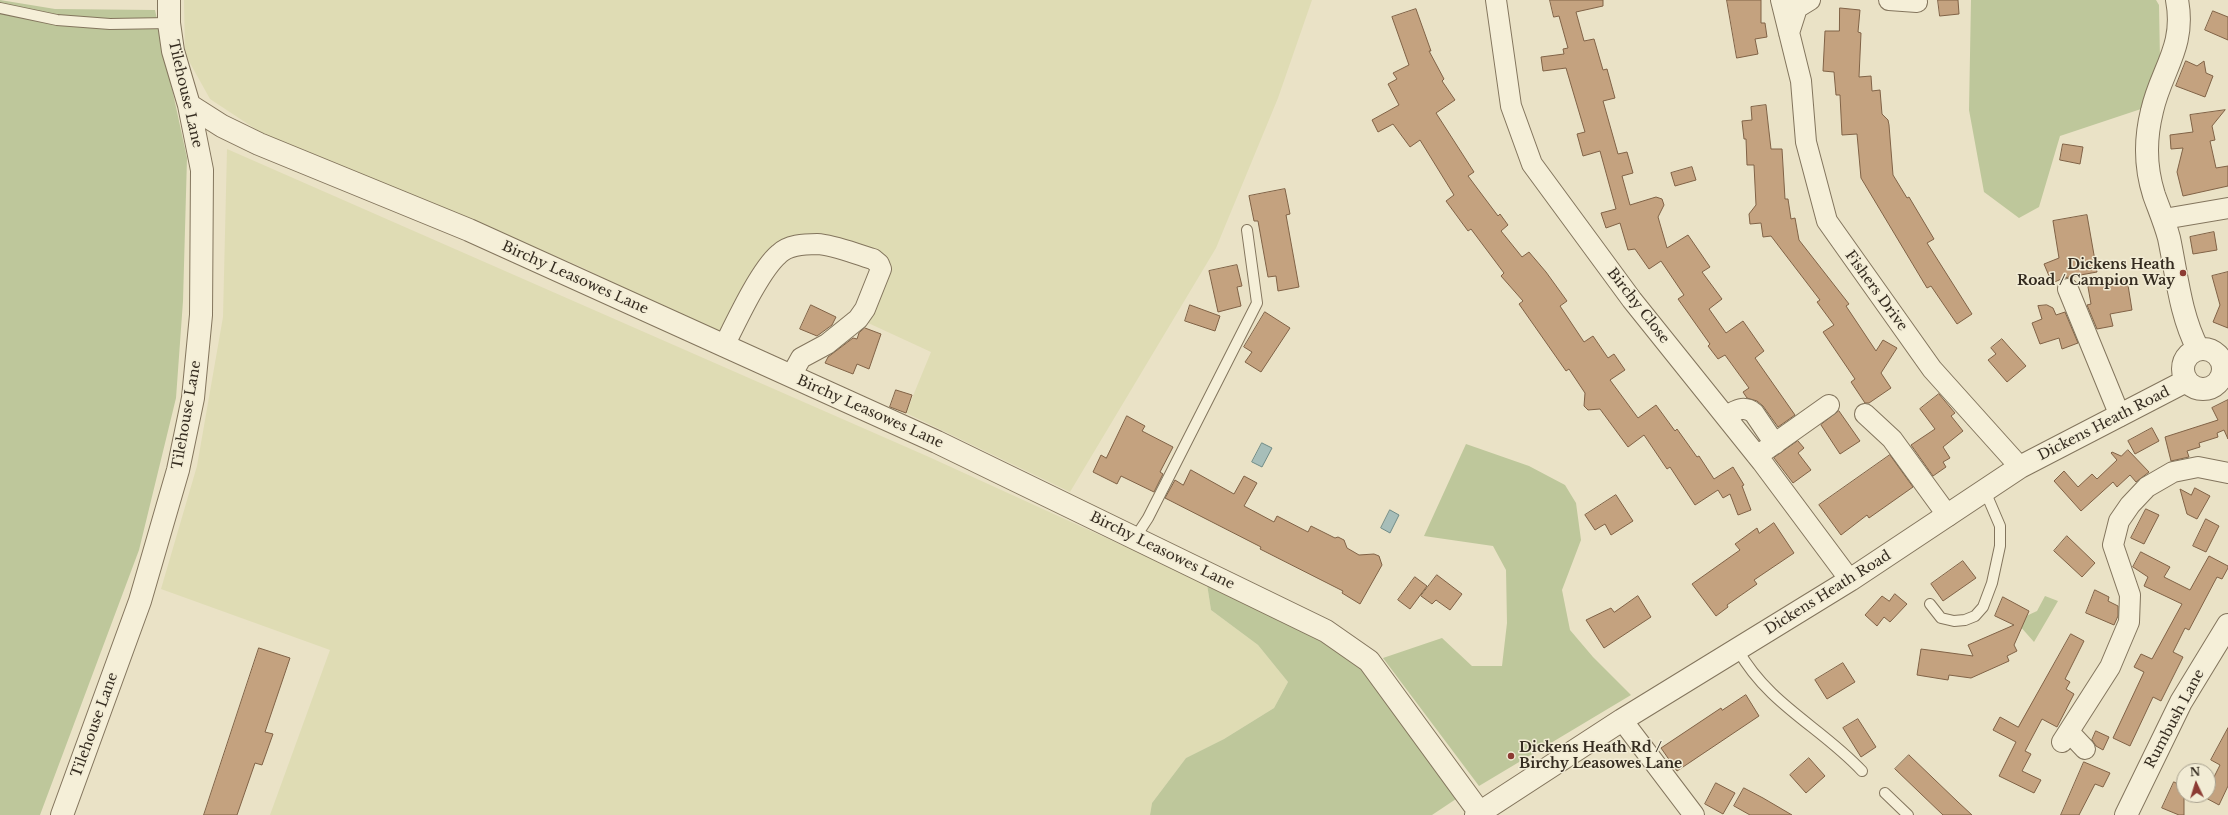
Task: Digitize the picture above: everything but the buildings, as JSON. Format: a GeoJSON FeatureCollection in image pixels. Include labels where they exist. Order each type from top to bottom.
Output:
{"type":"FeatureCollection","features":[{"type":"Feature","properties":{"kind":"street","name":"Tilehouse Lane"},"geometry":{"type":"LineString","coordinates":[[62,815],[140,601],[178,470],[192,398],[202,315],[202,170],[189,106],[173,51],[169,23],[169,0]]}},
{"type":"Feature","properties":{"kind":"street","name":"Birchy Close"},"geometry":{"type":"LineString","coordinates":[[1496,0],[1511,106],[1532,164],[1632,300],[1726,416],[1850,580]]}},
{"type":"Feature","properties":{"kind":"street","name":"Fishers Drive"},"geometry":{"type":"LineString","coordinates":[[1781,0],[1801,81],[1806,142],[1826,221],[1932,368],[2020,467]]}},
{"type":"Feature","properties":{"kind":"street"},"geometry":{"type":"LineString","coordinates":[[1789,33],[1797,8],[1810,0]]}},
{"type":"Feature","properties":{"kind":"street"},"geometry":{"type":"LineString","coordinates":[[1889,0],[1917,2]]}},
{"type":"Feature","properties":{"kind":"street"},"geometry":{"type":"LineString","coordinates":[[2177,0],[2178,33],[2171,63],[2152,110],[2147,140],[2147,168],[2154,195],[2164,219],[2181,304],[2190,334],[2198,349]]}},
{"type":"Feature","properties":{"kind":"street","name":"Birchy Leasowes Lane"},"geometry":{"type":"LineString","coordinates":[[189,106],[222,126],[259,144],[469,230],[937,442],[1326,631],[1369,661],[1478,814]]}},
{"type":"Feature","properties":{"kind":"street"},"geometry":{"type":"LineString","coordinates":[[2164,219],[2228,208]]}},
{"type":"Feature","properties":{"kind":"street"},"geometry":{"type":"LineString","coordinates":[[724,346],[766,269],[779,253],[790,247],[804,244],[819,244],[873,259],[879,264],[881,269],[865,309],[858,319],[827,344],[801,358],[791,376]]}},
{"type":"Feature","properties":{"kind":"street"},"geometry":{"type":"LineString","coordinates":[[2068,288],[2080,315],[2092,352],[2120,416]]}},
{"type":"Feature","properties":{"kind":"street"},"geometry":{"type":"LineString","coordinates":[[2198,349],[2214,352],[2225,359],[2223,374],[2216,385],[2210,388],[2197,389],[2186,381],[2183,376],[2183,362],[2192,352],[2198,349]]}},
{"type":"Feature","properties":{"kind":"street","name":"Dickens Heath Road"},"geometry":{"type":"LineString","coordinates":[[1478,814],[1622,720],[1850,580],[2020,467],[2186,381]]}},
{"type":"Feature","properties":{"kind":"street"},"geometry":{"type":"LineString","coordinates":[[1757,456],[1829,405]]}},
{"type":"Feature","properties":{"kind":"street"},"geometry":{"type":"LineString","coordinates":[[1726,416],[1743,408],[1749,410],[1754,413],[1775,444]]}},
{"type":"Feature","properties":{"kind":"street"},"geometry":{"type":"LineString","coordinates":[[1865,414],[1892,439],[1948,516]]}},
{"type":"Feature","properties":{"kind":"street"},"geometry":{"type":"LineString","coordinates":[[2085,749],[2066,737],[2110,667],[2129,622],[2130,596],[2113,545],[2119,521],[2130,505],[2147,487],[2173,472],[2198,467],[2228,473]]}},
{"type":"Feature","properties":{"kind":"street","name":"Rumbush Lane"},"geometry":{"type":"LineString","coordinates":[[2126,815],[2181,702],[2228,625]]}},
{"type":"Feature","properties":{"kind":"street"},"geometry":{"type":"LineString","coordinates":[[1622,720],[1694,815]]}},
{"type":"Feature","properties":{"kind":"lane"},"geometry":{"type":"LineString","coordinates":[[0,8],[57,20],[110,24],[169,23]]}},
{"type":"Feature","properties":{"kind":"lane"},"geometry":{"type":"LineString","coordinates":[[1135,538],[1148,518],[1257,303],[1246,230]]}},
{"type":"Feature","properties":{"kind":"lane"},"geometry":{"type":"LineString","coordinates":[[1930,604],[1941,618],[1954,621],[1970,618],[1982,607],[1992,583],[2000,546],[2000,526],[1985,491]]}},
{"type":"Feature","properties":{"kind":"lane"},"geometry":{"type":"LineString","coordinates":[[1738,650],[1749,669],[1787,708],[1850,758],[1862,771]]}},
{"type":"Feature","properties":{"kind":"lane"},"geometry":{"type":"LineString","coordinates":[[1885,793],[1908,815]]}},
{"type":"Feature","properties":{"kind":"shaded area"},"geometry":{"type":"Polygon","coordinates":[[[184,0],[1312,0],[1278,98],[1216,248],[1070,492],[906,413],[931,352],[866,322],[888,259],[816,239],[778,244],[724,337],[581,267],[263,134],[210,99],[185,54],[184,0]]]}},
{"type":"Feature","properties":{"kind":"shaded area"},"geometry":{"type":"Polygon","coordinates":[[[227,149],[929,457],[1207,584],[1211,610],[1258,645],[1288,682],[1274,708],[1224,739],[1186,758],[1152,803],[1150,815],[270,815],[330,650],[161,589],[197,466],[223,317],[227,149]]]}},
{"type":"Feature","properties":{"kind":"green space"},"geometry":{"type":"Polygon","coordinates":[[[0,0],[55,9],[155,10],[187,158],[183,301],[176,398],[139,550],[40,815],[0,815],[0,0]]]}},
{"type":"Feature","properties":{"kind":"green space"},"geometry":{"type":"Polygon","coordinates":[[[1971,0],[2156,0],[2159,5],[2160,61],[2144,108],[2060,136],[2039,207],[2019,218],[1984,192],[1969,110],[1971,0]]]}},
{"type":"Feature","properties":{"kind":"green space"},"geometry":{"type":"Polygon","coordinates":[[[1466,444],[1529,466],[1565,485],[1576,503],[1581,540],[1562,590],[1570,630],[1593,657],[1631,695],[1479,786],[1383,658],[1442,638],[1472,666],[1502,666],[1507,623],[1506,570],[1493,546],[1424,536],[1466,444]]]}},
{"type":"Feature","properties":{"kind":"green space"},"geometry":{"type":"Polygon","coordinates":[[[1207,584],[1354,657],[1459,797],[1432,815],[1150,815],[1152,803],[1186,758],[1224,739],[1274,708],[1288,682],[1258,645],[1211,610],[1207,584]]]}},
{"type":"Feature","properties":{"kind":"green space"},"geometry":{"type":"Polygon","coordinates":[[[2045,596],[2058,601],[2034,642],[2019,625],[2024,617],[2037,611],[2045,596]]]}},
{"type":"Feature","properties":{"kind":"water"},"geometry":{"type":"Polygon","coordinates":[[[1262,443],[1272,448],[1262,467],[1252,462],[1262,443]]]}},
{"type":"Feature","properties":{"kind":"water"},"geometry":{"type":"Polygon","coordinates":[[[1390,510],[1399,515],[1390,533],[1381,528],[1390,510]]]}},
{"type":"Feature","properties":{"kind":"place","name":"Dickens Heath Road / Campion Way"},"geometry":{"type":"Point","coordinates":[2183,273]}},
{"type":"Feature","properties":{"kind":"place","name":"Dickens Heath Rd / Birchy Leasowes Lane"},"geometry":{"type":"Point","coordinates":[1511,756]}}]}
